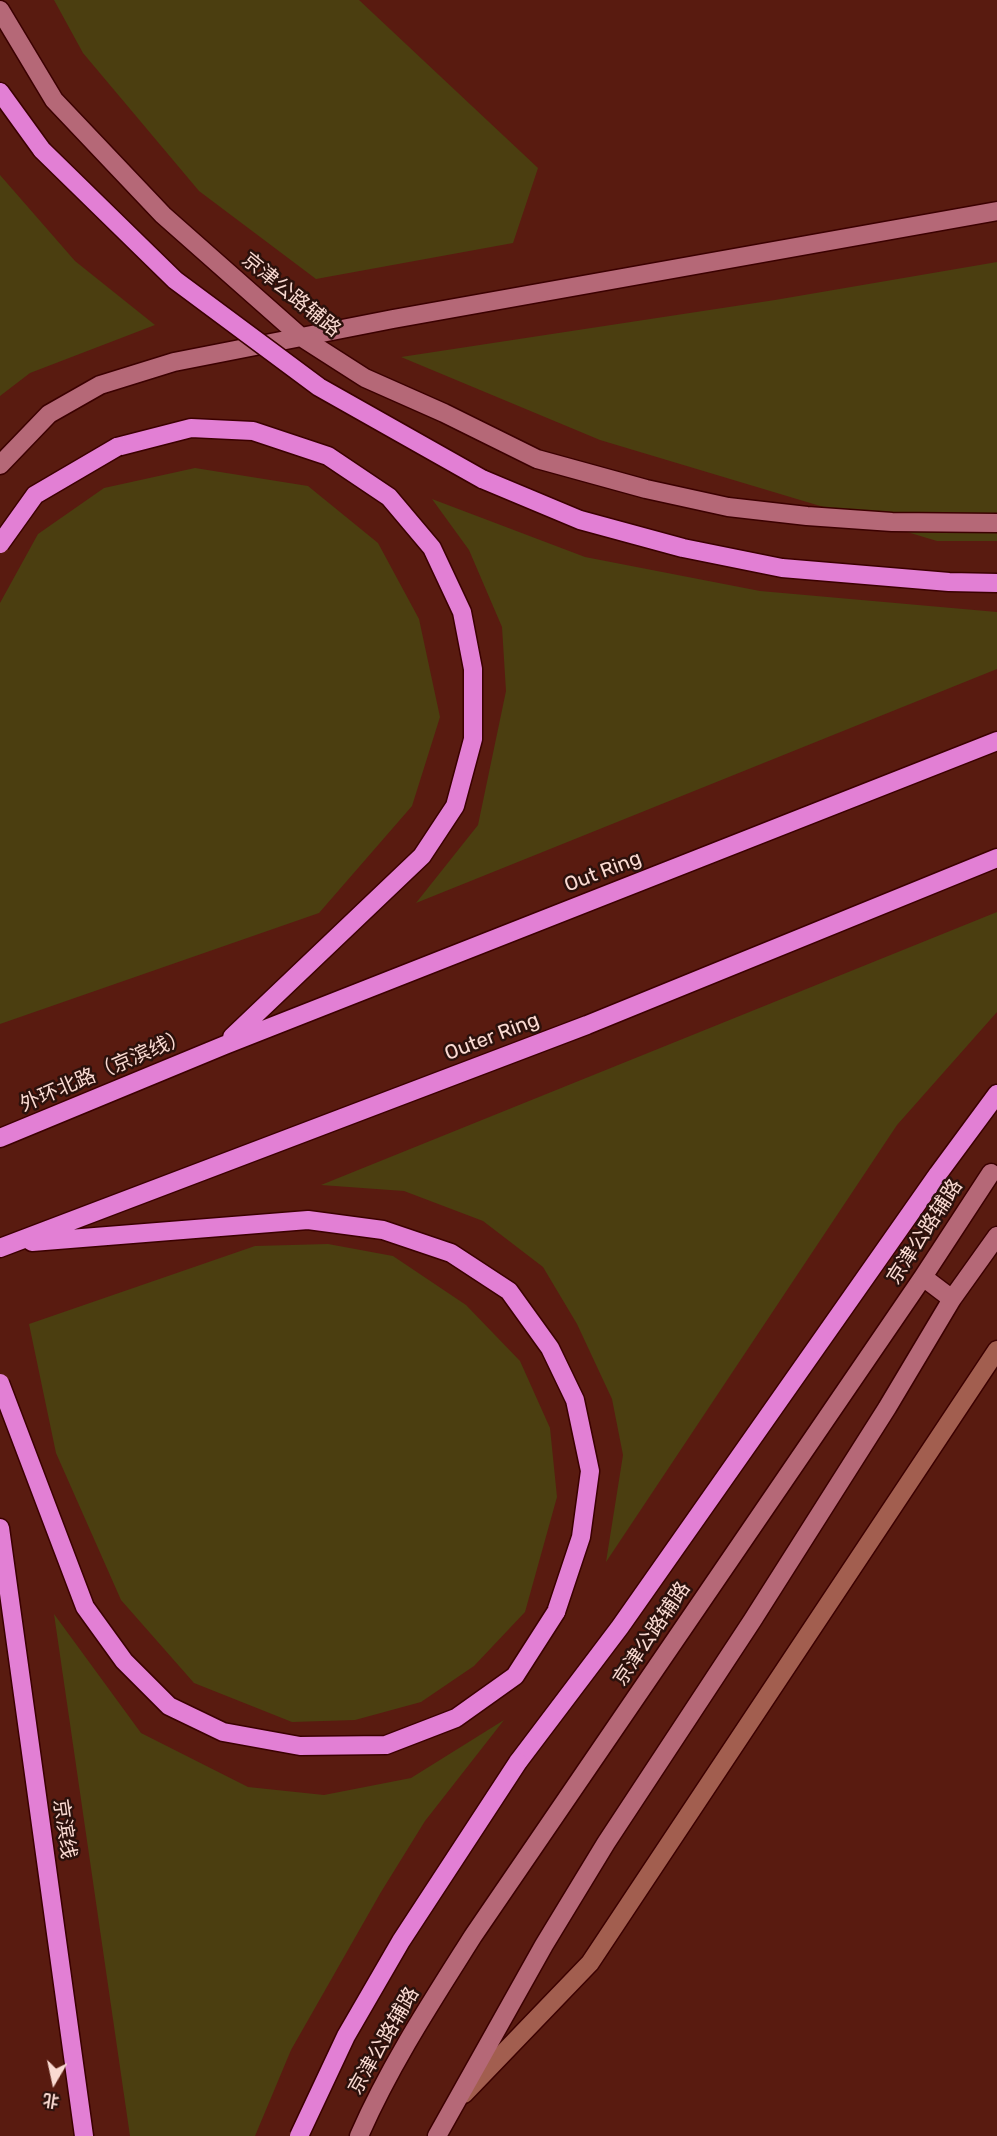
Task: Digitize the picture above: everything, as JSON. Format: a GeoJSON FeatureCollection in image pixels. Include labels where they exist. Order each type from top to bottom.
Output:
{"type":"FeatureCollection","features":[{"type":"Feature","properties":{"kind":"highway"},"geometry":{"type":"LineString","coordinates":[[0,92],[42,150],[175,280],[320,387],[482,479],[580,520],[694,550],[782,568],[949,582],[997,583]]}},
{"type":"Feature","properties":{"kind":"highway"},"geometry":{"type":"LineString","coordinates":[[0,544],[35,495],[117,447],[191,428],[253,431],[328,456],[389,497],[432,548],[462,612],[473,669],[473,739],[454,806],[422,856],[225,1045]]}},
{"type":"Feature","properties":{"kind":"highway","name":"Out Ring"},"geometry":{"type":"LineString","coordinates":[[225,1045],[997,741]]}},
{"type":"Feature","properties":{"kind":"highway","name":"Outer Ring"},"geometry":{"type":"LineString","coordinates":[[5,1246],[587,1025],[997,858]]}},
{"type":"Feature","properties":{"kind":"highway","name":"外环北路（京滨线）"},"geometry":{"type":"LineString","coordinates":[[0,1138],[225,1045]]}},
{"type":"Feature","properties":{"kind":"highway"},"geometry":{"type":"LineString","coordinates":[[299,2136],[346,2036],[390,1960],[518,1762],[620,1628],[997,1094]]}},
{"type":"Feature","properties":{"kind":"highway"},"geometry":{"type":"LineString","coordinates":[[0,1383],[85,1607],[124,1661],[170,1706],[223,1732],[300,1746],[386,1745],[456,1718],[515,1676],[556,1612],[581,1537],[590,1471],[575,1400],[550,1348],[509,1291],[451,1252],[383,1230],[308,1220],[5,1246]]}},
{"type":"Feature","properties":{"kind":"highway","name":"京滨线"},"geometry":{"type":"LineString","coordinates":[[0,1528],[84,2136]]}},
{"type":"Feature","properties":{"kind":"street","name":"京津公路辅路"},"geometry":{"type":"LineString","coordinates":[[0,10],[54,100],[163,215],[300,337],[365,378],[444,413],[537,459],[646,489],[728,507],[807,516],[892,522],[997,523]]}},
{"type":"Feature","properties":{"kind":"street"},"geometry":{"type":"LineString","coordinates":[[0,465],[49,414],[100,385],[174,362],[393,319],[997,212]]}},
{"type":"Feature","properties":{"kind":"street","name":"京津公路辅路"},"geometry":{"type":"LineString","coordinates":[[359,2136],[373,2103],[411,2032],[473,1936],[923,1277],[994,1169]]}},
{"type":"Feature","properties":{"kind":"street"},"geometry":{"type":"LineString","coordinates":[[437,2136],[544,1945],[606,1843],[758,1612],[881,1418],[952,1299],[997,1236]]}},
{"type":"Feature","properties":{"kind":"street"},"geometry":{"type":"LineString","coordinates":[[923,1277],[952,1299]]}},
{"type":"Feature","properties":{"kind":"street"},"geometry":{"type":"LineString","coordinates":[[458,2100],[590,1963],[997,1350]]}},
{"type":"Feature","properties":{"kind":"shaded area"},"geometry":{"type":"Polygon","coordinates":[[[54,0],[359,0],[538,168],[513,243],[316,279],[199,191],[83,53],[54,0]]]}},
{"type":"Feature","properties":{"kind":"shaded area"},"geometry":{"type":"Polygon","coordinates":[[[0,175],[75,261],[155,325],[30,373],[0,396],[0,175]]]}},
{"type":"Feature","properties":{"kind":"shaded area"},"geometry":{"type":"Polygon","coordinates":[[[997,262],[997,541],[937,541],[600,440],[401,357],[775,300],[997,262]]]}},
{"type":"Feature","properties":{"kind":"shaded area"},"geometry":{"type":"Polygon","coordinates":[[[195,468],[308,486],[378,543],[419,619],[440,717],[412,806],[319,913],[0,1024],[0,603],[38,534],[104,488],[195,468]]]}},
{"type":"Feature","properties":{"kind":"shaded area"},"geometry":{"type":"Polygon","coordinates":[[[432,499],[585,557],[760,591],[997,612],[997,669],[416,903],[478,825],[506,691],[502,627],[469,550],[432,499]]]}},
{"type":"Feature","properties":{"kind":"shaded area"},"geometry":{"type":"Polygon","coordinates":[[[997,912],[997,1012],[897,1125],[606,1562],[623,1455],[612,1399],[577,1324],[543,1267],[483,1221],[404,1191],[321,1185],[997,912]]]}},
{"type":"Feature","properties":{"kind":"shaded area"},"geometry":{"type":"Polygon","coordinates":[[[328,1244],[393,1256],[466,1305],[520,1361],[550,1428],[557,1497],[525,1612],[474,1666],[421,1702],[355,1720],[292,1722],[194,1683],[121,1600],[56,1453],[29,1324],[255,1246],[328,1244]]]}},
{"type":"Feature","properties":{"kind":"shaded area"},"geometry":{"type":"Polygon","coordinates":[[[54,1614],[141,1733],[248,1787],[324,1795],[411,1778],[504,1720],[425,1821],[381,1892],[291,2050],[255,2136],[130,2136],[54,1614]]]}}]}
